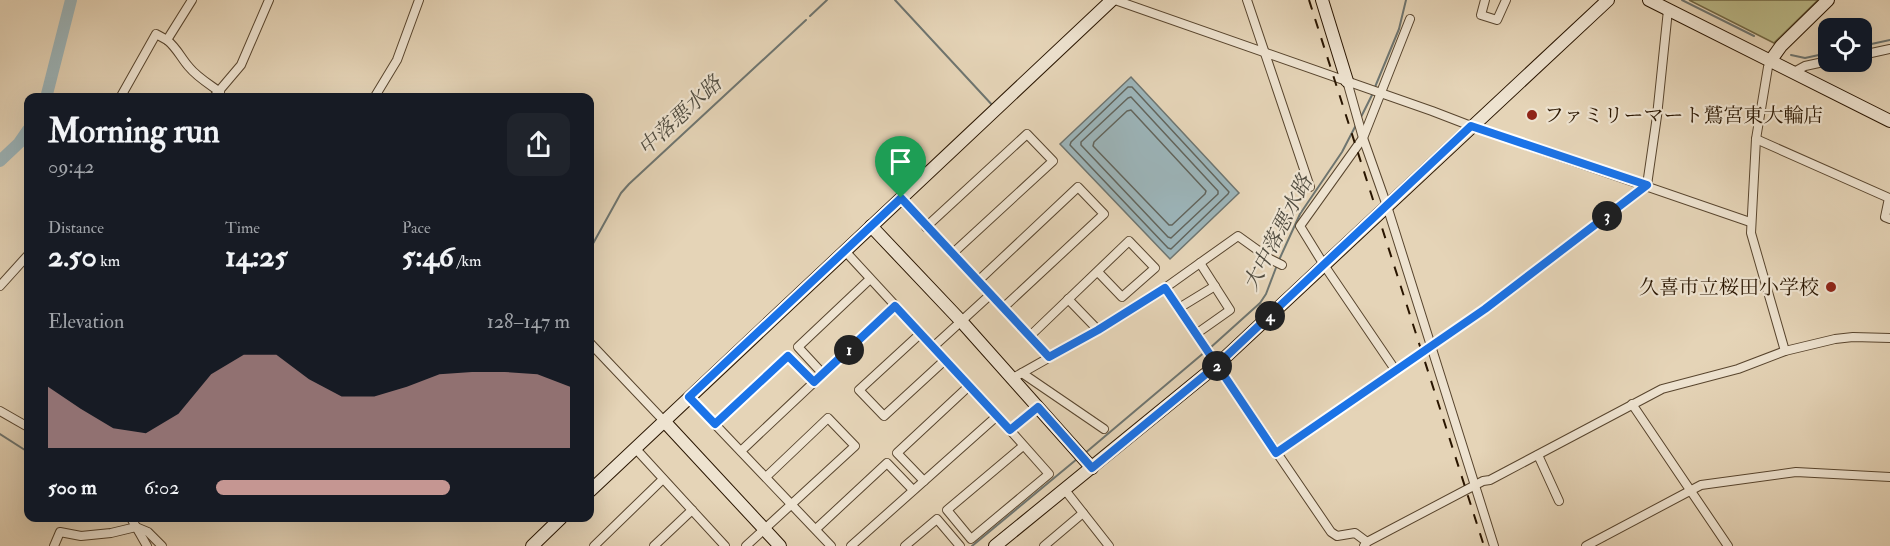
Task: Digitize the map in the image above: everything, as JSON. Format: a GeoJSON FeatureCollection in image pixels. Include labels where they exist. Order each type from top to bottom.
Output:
{"type":"FeatureCollection","features":[{"type":"Feature","properties":{"kind":"street"},"geometry":{"type":"LineString","coordinates":[[167,40],[192,0]]}},
{"type":"Feature","properties":{"kind":"street"},"geometry":{"type":"LineString","coordinates":[[218,93],[241,65],[269,0]]}},
{"type":"Feature","properties":{"kind":"street"},"geometry":{"type":"LineString","coordinates":[[377,93],[397,60],[419,0]]}},
{"type":"Feature","properties":{"kind":"street"},"geometry":{"type":"LineString","coordinates":[[594,487],[1114,0],[1750,222]]}},
{"type":"Feature","properties":{"kind":"street"},"geometry":{"type":"LineString","coordinates":[[1247,0],[1310,187]]}},
{"type":"Feature","properties":{"kind":"street"},"geometry":{"type":"LineString","coordinates":[[1322,0],[1362,135],[1387,206],[1494,546]]}},
{"type":"Feature","properties":{"kind":"street"},"geometry":{"type":"LineString","coordinates":[[1485,0],[1481,15],[1497,21],[1506,0]]}},
{"type":"Feature","properties":{"kind":"street"},"geometry":{"type":"LineString","coordinates":[[995,546],[1065,490],[1085,460],[1214,362],[1324,265],[1608,0]]}},
{"type":"Feature","properties":{"kind":"street"},"geometry":{"type":"LineString","coordinates":[[1649,0],[1890,121]]}},
{"type":"Feature","properties":{"kind":"street"},"geometry":{"type":"LineString","coordinates":[[1785,351],[1754,245],[1750,222],[1756,139],[1767,68],[1771,60],[1781,46],[1828,0]]}},
{"type":"Feature","properties":{"kind":"street"},"geometry":{"type":"LineString","coordinates":[[1276,453],[1431,348],[1536,272],[1647,185],[1668,10]]}},
{"type":"Feature","properties":{"kind":"street"},"geometry":{"type":"LineString","coordinates":[[1396,371],[1300,226],[1362,135],[1376,92],[1410,19]]}},
{"type":"Feature","properties":{"kind":"street"},"geometry":{"type":"LineString","coordinates":[[123,93],[156,34],[177,48],[186,65],[216,93]]}},
{"type":"Feature","properties":{"kind":"street"},"geometry":{"type":"LineString","coordinates":[[1872,53],[1890,49]]}},
{"type":"Feature","properties":{"kind":"street"},"geometry":{"type":"LineString","coordinates":[[1794,72],[1805,66],[1818,63]]}},
{"type":"Feature","properties":{"kind":"street"},"geometry":{"type":"LineString","coordinates":[[926,227],[1028,134],[1053,161],[952,254]]}},
{"type":"Feature","properties":{"kind":"street"},"geometry":{"type":"LineString","coordinates":[[1756,139],[1889,198],[1885,217],[1890,219]]}},
{"type":"Feature","properties":{"kind":"street"},"geometry":{"type":"LineString","coordinates":[[978,281],[1078,187],[1104,214],[1003,308]]}},
{"type":"Feature","properties":{"kind":"street"},"geometry":{"type":"LineString","coordinates":[[901,198],[1049,357]]}},
{"type":"Feature","properties":{"kind":"street"},"geometry":{"type":"LineString","coordinates":[[871,226],[1017,376],[1038,407],[1085,460]]}},
{"type":"Feature","properties":{"kind":"street"},"geometry":{"type":"LineString","coordinates":[[1017,376],[1098,330],[1165,288],[1238,236],[1278,263]]}},
{"type":"Feature","properties":{"kind":"street"},"geometry":{"type":"LineString","coordinates":[[1030,336],[1129,241],[1155,268],[1122,297],[1098,272]]}},
{"type":"Feature","properties":{"kind":"street"},"geometry":{"type":"LineString","coordinates":[[845,251],[1049,474],[971,539],[947,510],[1023,446]]}},
{"type":"Feature","properties":{"kind":"street"},"geometry":{"type":"LineString","coordinates":[[0,286],[24,259]]}},
{"type":"Feature","properties":{"kind":"street"},"geometry":{"type":"LineString","coordinates":[[1196,333],[1230,310],[1200,263]]}},
{"type":"Feature","properties":{"kind":"street"},"geometry":{"type":"LineString","coordinates":[[823,374],[798,347],[870,279]]}},
{"type":"Feature","properties":{"kind":"street"},"geometry":{"type":"LineString","coordinates":[[1179,308],[1215,286]]}},
{"type":"Feature","properties":{"kind":"street"},"geometry":{"type":"LineString","coordinates":[[1165,288],[1331,532],[1337,536],[1355,533],[1366,544],[1662,388],[1738,369],[1785,351],[1843,338],[1890,338]]}},
{"type":"Feature","properties":{"kind":"street"},"geometry":{"type":"LineString","coordinates":[[933,347],[991,294]]}},
{"type":"Feature","properties":{"kind":"street"},"geometry":{"type":"LineString","coordinates":[[1068,299],[1098,330]]}},
{"type":"Feature","properties":{"kind":"street"},"geometry":{"type":"LineString","coordinates":[[741,451],[895,306]]}},
{"type":"Feature","properties":{"kind":"street"},"geometry":{"type":"LineString","coordinates":[[920,334],[859,390],[884,416],[945,360]]}},
{"type":"Feature","properties":{"kind":"street"},"geometry":{"type":"LineString","coordinates":[[594,347],[780,546]]}},
{"type":"Feature","properties":{"kind":"street"},"geometry":{"type":"LineString","coordinates":[[715,424],[788,356],[814,382]]}},
{"type":"Feature","properties":{"kind":"street"},"geometry":{"type":"LineString","coordinates":[[1017,376],[1104,429]]}},
{"type":"Feature","properties":{"kind":"street"},"geometry":{"type":"LineString","coordinates":[[924,481],[897,453],[969,386]]}},
{"type":"Feature","properties":{"kind":"street"},"geometry":{"type":"LineString","coordinates":[[689,397],[831,546]]}},
{"type":"Feature","properties":{"kind":"street"},"geometry":{"type":"LineString","coordinates":[[1632,404],[1728,546]]}},
{"type":"Feature","properties":{"kind":"street"},"geometry":{"type":"LineString","coordinates":[[1010,430],[1038,407]]}},
{"type":"Feature","properties":{"kind":"street"},"geometry":{"type":"LineString","coordinates":[[0,411],[24,425]]}},
{"type":"Feature","properties":{"kind":"street"},"geometry":{"type":"LineString","coordinates":[[850,546],[997,416]]}},
{"type":"Feature","properties":{"kind":"street"},"geometry":{"type":"LineString","coordinates":[[746,546],[855,446],[828,418],[766,477]]}},
{"type":"Feature","properties":{"kind":"street"},"geometry":{"type":"LineString","coordinates":[[634,448],[722,543],[711,546]]}},
{"type":"Feature","properties":{"kind":"street"},"geometry":{"type":"LineString","coordinates":[[1538,455],[1559,501]]}},
{"type":"Feature","properties":{"kind":"street"},"geometry":{"type":"LineString","coordinates":[[816,529],[887,463],[913,490]]}},
{"type":"Feature","properties":{"kind":"street"},"geometry":{"type":"LineString","coordinates":[[1586,546],[1701,485],[1796,472],[1890,477]]}},
{"type":"Feature","properties":{"kind":"street"},"geometry":{"type":"LineString","coordinates":[[594,546],[663,479]]}},
{"type":"Feature","properties":{"kind":"street"},"geometry":{"type":"LineString","coordinates":[[1065,490],[1104,544]]}},
{"type":"Feature","properties":{"kind":"street"},"geometry":{"type":"LineString","coordinates":[[654,546],[692,510]]}},
{"type":"Feature","properties":{"kind":"street"},"geometry":{"type":"LineString","coordinates":[[1044,546],[1083,513]]}},
{"type":"Feature","properties":{"kind":"street"},"geometry":{"type":"LineString","coordinates":[[905,546],[937,519],[960,546]]}},
{"type":"Feature","properties":{"kind":"street"},"geometry":{"type":"LineString","coordinates":[[133,522],[147,546]]}},
{"type":"Feature","properties":{"kind":"street"},"geometry":{"type":"LineString","coordinates":[[532,546],[557,522]]}},
{"type":"Feature","properties":{"kind":"street"},"geometry":{"type":"LineString","coordinates":[[54,546],[60,532],[81,536],[111,533],[136,527],[148,532],[162,546]]}},
{"type":"Feature","properties":{"kind":"green space"},"geometry":{"type":"Polygon","coordinates":[[[1689,0],[1818,0],[1774,43],[1689,0]]]}},
{"type":"Feature","properties":{"kind":"water"},"geometry":{"type":"Polygon","coordinates":[[[1131,77],[1239,193],[1170,259],[1060,144],[1131,77]]]}},
{"type":"Feature","properties":{"kind":"waterway"},"geometry":{"type":"LineString","coordinates":[[47,93],[71,0]]}},
{"type":"Feature","properties":{"kind":"waterway","name":"中落悪水路"},"geometry":{"type":"LineString","coordinates":[[810,16],[827,0]]}},
{"type":"Feature","properties":{"kind":"waterway"},"geometry":{"type":"LineString","coordinates":[[895,0],[994,107]]}},
{"type":"Feature","properties":{"kind":"waterway","name":"大中落悪水路"},"geometry":{"type":"LineString","coordinates":[[1375,87],[1399,29],[1406,0]]}},
{"type":"Feature","properties":{"kind":"waterway","name":"大中落悪水路"},"geometry":{"type":"LineString","coordinates":[[1682,0],[1754,36]]}},
{"type":"Feature","properties":{"kind":"waterway","name":"中落悪水路"},"geometry":{"type":"LineString","coordinates":[[594,242],[621,193],[629,184],[806,20]]}},
{"type":"Feature","properties":{"kind":"waterway","name":"大中落悪水路"},"geometry":{"type":"LineString","coordinates":[[1872,44],[1890,40]]}},
{"type":"Feature","properties":{"kind":"waterway","name":"大中落悪水路"},"geometry":{"type":"LineString","coordinates":[[1791,55],[1805,58],[1818,55]]}},
{"type":"Feature","properties":{"kind":"waterway","name":"大中落悪水路"},"geometry":{"type":"LineString","coordinates":[[1361,117],[1373,93]]}},
{"type":"Feature","properties":{"kind":"waterway","name":"大中落悪水路"},"geometry":{"type":"LineString","coordinates":[[1279,260],[1300,214],[1342,152],[1356,125]]}},
{"type":"Feature","properties":{"kind":"waterway"},"geometry":{"type":"LineString","coordinates":[[0,161],[24,136]]}},
{"type":"Feature","properties":{"kind":"waterway","name":"大中落悪水路"},"geometry":{"type":"LineString","coordinates":[[1210,348],[1260,303],[1266,294],[1277,265]]}},
{"type":"Feature","properties":{"kind":"waterway","name":"大中落悪水路"},"geometry":{"type":"LineString","coordinates":[[1084,454],[1206,351]]}},
{"type":"Feature","properties":{"kind":"waterway","name":"中落悪水路"},"geometry":{"type":"LineString","coordinates":[[0,434],[24,449]]}},
{"type":"Feature","properties":{"kind":"waterway","name":"大中落悪水路"},"geometry":{"type":"LineString","coordinates":[[972,546],[1077,459]]}},
{"type":"Feature","properties":{"kind":"railway"},"geometry":{"type":"LineString","coordinates":[[1309,0],[1484,546]]}},
{"type":"Feature","properties":{"kind":"place","name":"ファミリーマート鷲宮東大輪店"},"geometry":{"type":"Point","coordinates":[1532,115]}},
{"type":"Feature","properties":{"kind":"place","name":"久喜市立桜田小学校"},"geometry":{"type":"Point","coordinates":[1831,287]}},
{"type":"Feature","properties":{"kind":"route"},"geometry":{"type":"LineString","coordinates":[[901,198],[689,397],[715,424],[788,356],[814,382],[895,306],[1010,430],[1038,407],[1092,468],[1217,365],[1276,453],[1485,309],[1647,185],[1471,126],[1217,365],[1165,288],[1098,330],[1049,357],[901,198]]}}]}
